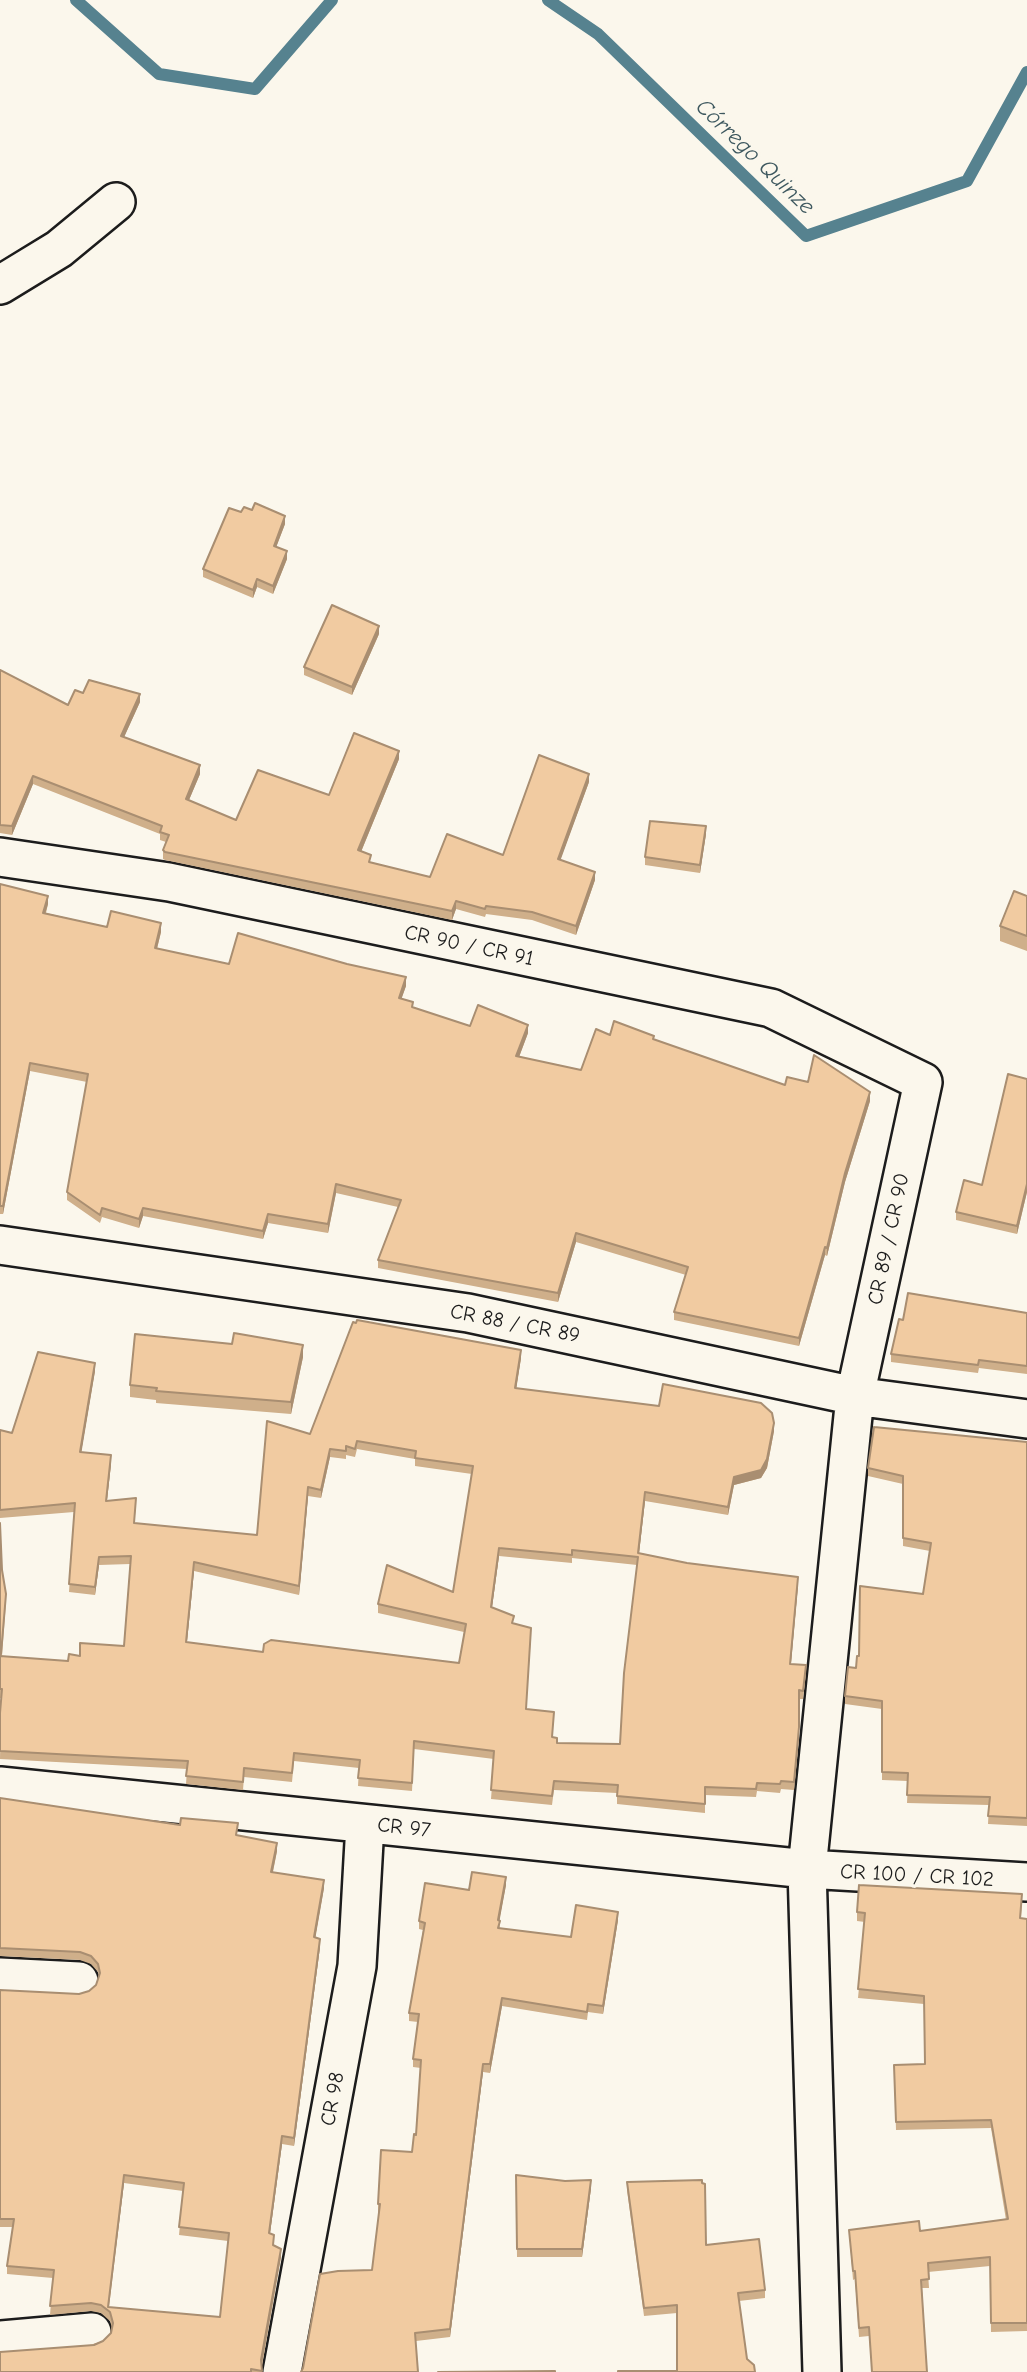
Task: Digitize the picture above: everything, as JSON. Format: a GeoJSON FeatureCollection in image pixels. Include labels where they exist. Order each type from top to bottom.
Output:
{"type":"FeatureCollection","features":[{"type":"Feature","properties":{"kind":"street"},"geometry":{"type":"LineString","coordinates":[[0,285],[59,249],[116,202]]}},
{"type":"Feature","properties":{"kind":"street","name":"CR 90 / CR 91"},"geometry":{"type":"LineString","coordinates":[[0,857],[169,882],[771,1008],[923,1082]]}},
{"type":"Feature","properties":{"kind":"street","name":"CR 89 / CR 90"},"geometry":{"type":"LineString","coordinates":[[822,2372],[807,1869],[855,1396],[923,1082]]}},
{"type":"Feature","properties":{"kind":"street","name":"CR 88 / CR 89"},"geometry":{"type":"LineString","coordinates":[[0,1245],[468,1313],[855,1396],[1027,1419]]}},
{"type":"Feature","properties":{"kind":"street","name":"CR 97"},"geometry":{"type":"LineString","coordinates":[[0,1786],[807,1869]]}},
{"type":"Feature","properties":{"kind":"street","name":"CR 98"},"geometry":{"type":"LineString","coordinates":[[282,2372],[357,1966],[365,1824]]}},
{"type":"Feature","properties":{"kind":"street","name":"CR 100 / CR 102"},"geometry":{"type":"LineString","coordinates":[[807,1869],[1027,1882]]}},
{"type":"Feature","properties":{"kind":"street"},"geometry":{"type":"LineString","coordinates":[[0,1977],[79,1981]]}},
{"type":"Feature","properties":{"kind":"street"},"geometry":{"type":"LineString","coordinates":[[0,2340],[92,2332]]}},
{"type":"Feature","properties":{"kind":"building"},"geometry":{"type":"Polygon","coordinates":[[[255,503],[285,516],[274,546],[287,551],[273,586],[257,579],[253,590],[203,569],[229,508],[241,512],[244,507],[252,510],[255,503]]]}},
{"type":"Feature","properties":{"kind":"building"},"geometry":{"type":"Polygon","coordinates":[[[332,605],[379,626],[352,687],[304,667],[332,605]]]}},
{"type":"Feature","properties":{"kind":"building"},"geometry":{"type":"Polygon","coordinates":[[[0,670],[68,705],[75,690],[83,693],[89,680],[140,694],[121,736],[200,765],[186,799],[236,820],[258,770],[329,795],[354,733],[399,751],[358,850],[371,855],[369,862],[430,877],[447,834],[503,855],[539,755],[589,774],[558,859],[595,872],[576,926],[532,912],[486,906],[485,909],[456,901],[452,911],[165,852],[163,850],[169,835],[160,832],[162,826],[33,776],[12,826],[0,825],[0,670]]]}},
{"type":"Feature","properties":{"kind":"building"},"geometry":{"type":"Polygon","coordinates":[[[650,821],[706,826],[700,865],[645,857],[650,821]]]}},
{"type":"Feature","properties":{"kind":"building"},"geometry":{"type":"Polygon","coordinates":[[[0,884],[48,896],[43,913],[107,927],[111,911],[161,923],[155,948],[229,964],[238,933],[347,964],[406,977],[399,998],[413,1002],[412,1007],[470,1026],[478,1005],[528,1025],[516,1056],[581,1070],[596,1029],[610,1035],[614,1021],[654,1036],[653,1039],[785,1085],[787,1077],[808,1082],[814,1055],[870,1092],[799,1338],[674,1312],[688,1267],[576,1233],[558,1293],[378,1260],[401,1200],[336,1184],[328,1224],[268,1214],[263,1231],[143,1208],[139,1219],[102,1208],[100,1215],[67,1192],[88,1074],[30,1063],[3,1206],[0,1206],[0,884]]]}},
{"type":"Feature","properties":{"kind":"building"},"geometry":{"type":"Polygon","coordinates":[[[1014,891],[1027,896],[1027,936],[1000,926],[1014,891]]]}},
{"type":"Feature","properties":{"kind":"building"},"geometry":{"type":"Polygon","coordinates":[[[1008,1074],[1027,1079],[1027,1184],[1017,1226],[956,1212],[964,1180],[982,1185],[1008,1074]]]}},
{"type":"Feature","properties":{"kind":"building"},"geometry":{"type":"Polygon","coordinates":[[[908,1293],[1027,1313],[1027,1366],[979,1360],[978,1365],[891,1354],[899,1319],[903,1320],[908,1293]]]}},
{"type":"Feature","properties":{"kind":"building"},"geometry":{"type":"Polygon","coordinates":[[[357,1320],[521,1350],[515,1388],[659,1406],[663,1384],[761,1403],[772,1413],[774,1423],[767,1459],[761,1470],[734,1477],[728,1507],[645,1492],[638,1553],[687,1563],[798,1577],[790,1664],[806,1665],[803,1691],[799,1690],[794,1782],[757,1783],[756,1789],[705,1787],[705,1804],[617,1796],[618,1785],[554,1781],[552,1796],[491,1790],[494,1751],[414,1741],[412,1783],[358,1778],[360,1760],[294,1753],[292,1773],[244,1768],[243,1782],[186,1776],[188,1761],[0,1751],[0,1656],[68,1661],[69,1654],[80,1656],[80,1643],[124,1646],[131,1556],[99,1557],[95,1587],[69,1584],[75,1503],[0,1510],[0,1430],[12,1433],[38,1352],[95,1363],[80,1452],[111,1455],[106,1501],[136,1498],[134,1523],[257,1535],[267,1421],[310,1434],[353,1322],[356,1323],[357,1320]],[[357,1441],[355,1449],[346,1446],[346,1451],[330,1449],[321,1490],[308,1487],[299,1586],[194,1562],[186,1642],[263,1652],[264,1644],[271,1640],[459,1663],[466,1624],[378,1604],[387,1565],[453,1592],[473,1466],[415,1458],[416,1451],[357,1441]],[[499,1548],[491,1607],[514,1616],[512,1623],[531,1628],[526,1709],[554,1712],[552,1737],[557,1738],[557,1743],[620,1744],[624,1673],[638,1557],[572,1550],[572,1555],[499,1548]]]}},
{"type":"Feature","properties":{"kind":"building"},"geometry":{"type":"Polygon","coordinates":[[[234,1333],[303,1345],[291,1402],[156,1391],[157,1388],[130,1385],[135,1334],[232,1344],[234,1333]]]}},
{"type":"Feature","properties":{"kind":"building"},"geometry":{"type":"Polygon","coordinates":[[[874,1427],[1027,1442],[1027,1818],[988,1816],[990,1797],[907,1795],[908,1773],[882,1772],[882,1701],[845,1696],[848,1667],[856,1668],[859,1656],[860,1586],[923,1594],[931,1543],[903,1538],[903,1476],[868,1468],[874,1427]]]}},
{"type":"Feature","properties":{"kind":"building"},"geometry":{"type":"Polygon","coordinates":[[[0,1523],[6,1594],[1,1654],[0,1654],[0,1523]]]}},
{"type":"Feature","properties":{"kind":"building"},"geometry":{"type":"Polygon","coordinates":[[[0,1798],[180,1825],[181,1818],[238,1823],[236,1835],[277,1843],[271,1872],[324,1880],[314,1937],[320,1939],[294,2138],[282,2136],[269,2233],[274,2235],[273,2245],[281,2249],[261,2360],[262,2371],[0,2372],[0,2352],[94,2345],[111,2333],[113,2323],[110,2312],[101,2305],[91,2303],[50,2306],[54,2270],[7,2266],[14,2219],[0,2219],[0,1990],[79,1994],[96,1985],[100,1973],[98,1964],[91,1956],[80,1952],[0,1948],[0,1798]],[[124,2175],[108,2307],[220,2317],[229,2233],[179,2227],[184,2183],[124,2175]]]}},
{"type":"Feature","properties":{"kind":"building"},"geometry":{"type":"Polygon","coordinates":[[[472,1872],[506,1877],[498,1928],[571,1937],[576,1905],[618,1912],[603,2006],[588,2004],[587,2012],[502,1998],[490,2064],[483,2064],[450,2329],[415,2333],[418,2372],[301,2372],[320,2274],[372,2270],[380,2204],[381,2150],[412,2152],[414,2134],[416,2135],[421,2060],[413,2059],[419,2014],[409,2013],[425,1923],[419,1921],[425,1883],[469,1890],[472,1872]]]}},
{"type":"Feature","properties":{"kind":"building"},"geometry":{"type":"Polygon","coordinates":[[[859,1885],[1022,1894],[1020,1918],[1027,1919],[1027,2323],[991,2323],[990,2257],[928,2263],[929,2279],[921,2280],[927,2372],[872,2372],[869,2327],[859,2328],[849,2230],[919,2221],[920,2231],[1008,2219],[991,2120],[896,2122],[894,2065],[925,2064],[924,1996],[858,1989],[865,1913],[857,1912],[859,1885]]]}},
{"type":"Feature","properties":{"kind":"building"},"geometry":{"type":"Polygon","coordinates":[[[516,2175],[565,2181],[591,2180],[582,2249],[517,2249],[516,2175]]]}},
{"type":"Feature","properties":{"kind":"building"},"geometry":{"type":"Polygon","coordinates":[[[702,2180],[705,2184],[706,2245],[759,2239],[765,2290],[738,2293],[747,2359],[754,2365],[755,2372],[618,2372],[677,2371],[677,2305],[644,2308],[627,2182],[702,2180]]]}},
{"type":"Feature","properties":{"kind":"building"},"geometry":{"type":"Polygon","coordinates":[[[555,2371],[555,2372],[438,2372],[555,2371]]]}},
{"type":"Feature","properties":{"kind":"waterway","name":"Córrego Quinze"},"geometry":{"type":"LineString","coordinates":[[76,0],[159,74],[255,89],[332,0]]}},
{"type":"Feature","properties":{"kind":"waterway","name":"Córrego Quinze"},"geometry":{"type":"LineString","coordinates":[[548,0],[598,34],[806,236],[967,181],[1027,72]]}}]}
